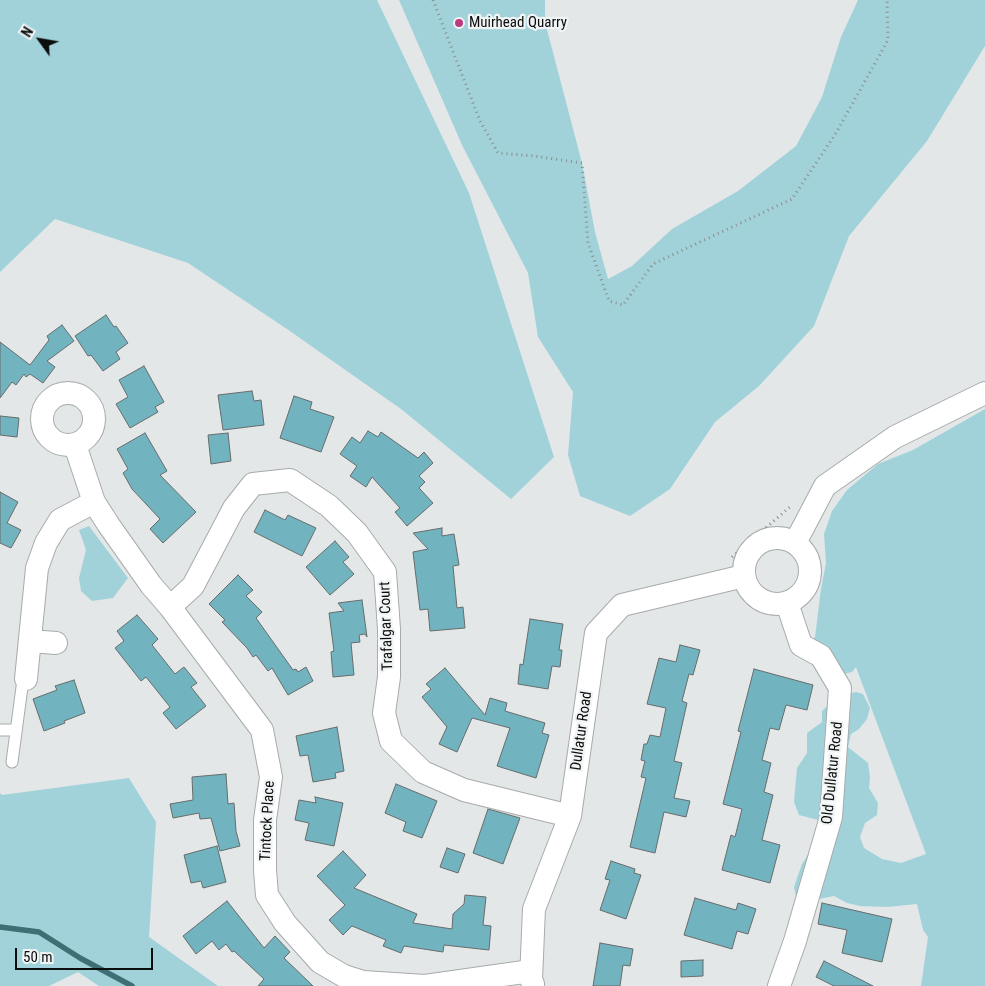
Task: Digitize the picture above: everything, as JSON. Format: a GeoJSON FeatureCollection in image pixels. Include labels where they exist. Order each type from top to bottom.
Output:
{"type":"FeatureCollection","features":[{"type":"Feature","properties":{"kind":"street"},"geometry":{"type":"LineString","coordinates":[[795,543],[825,486],[895,437],[985,393]]}},
{"type":"Feature","properties":{"kind":"street","name":"Tintock Place"},"geometry":{"type":"LineString","coordinates":[[75,445],[94,502],[151,585],[170,607],[262,730],[271,777],[265,820],[267,895],[285,923],[320,962],[344,976],[363,982],[425,986],[532,979]]}},
{"type":"Feature","properties":{"kind":"street","name":"Trafalgar Court"},"geometry":{"type":"LineString","coordinates":[[170,607],[193,586],[234,508],[254,484],[290,480],[329,506],[357,533],[384,572],[389,629],[389,676],[384,713],[391,741],[422,772],[464,790],[570,816]]}},
{"type":"Feature","properties":{"kind":"street"},"geometry":{"type":"LineString","coordinates":[[26,678],[37,568],[46,543],[60,520],[94,502]]}},
{"type":"Feature","properties":{"kind":"street"},"geometry":{"type":"LineString","coordinates":[[779,538],[795,543],[802,549],[809,562],[810,573],[805,589],[800,595],[787,603],[770,604],[758,598],[749,589],[744,576],[749,554],[754,547],[771,539],[779,538]]}},
{"type":"Feature","properties":{"kind":"street","name":"Dullatur Road"},"geometry":{"type":"LineString","coordinates":[[532,979],[534,909],[570,816],[596,633],[622,605],[744,576]]}},
{"type":"Feature","properties":{"kind":"street","name":"Old Dullatur Road"},"geometry":{"type":"LineString","coordinates":[[779,986],[795,941],[831,817],[840,688],[821,656],[801,645],[787,603]]}},
{"type":"Feature","properties":{"kind":"street"},"geometry":{"type":"LineString","coordinates":[[30,642],[56,644]]}},
{"type":"Feature","properties":{"kind":"lane"},"geometry":{"type":"LineString","coordinates":[[12,762],[22,687],[26,678]]}},
{"type":"Feature","properties":{"kind":"lane"},"geometry":{"type":"LineString","coordinates":[[0,730],[16,730]]}},
{"type":"Feature","properties":{"kind":"path"},"geometry":{"type":"LineString","coordinates":[[433,0],[480,121],[498,153],[582,162],[588,243],[609,301],[623,305],[653,264],[792,198],[836,133],[888,40],[886,0]]}},
{"type":"Feature","properties":{"kind":"shaded area"},"geometry":{"type":"Polygon","coordinates":[[[0,0],[377,0],[469,193],[554,457],[511,499],[401,409],[287,329],[188,263],[55,219],[0,272],[0,0]]]}},
{"type":"Feature","properties":{"kind":"shaded area"},"geometry":{"type":"Polygon","coordinates":[[[399,0],[545,0],[545,22],[582,163],[595,232],[608,279],[632,266],[672,229],[738,191],[796,146],[822,97],[841,37],[858,0],[985,0],[985,46],[927,141],[849,236],[814,326],[759,386],[715,422],[670,489],[630,516],[580,496],[568,455],[573,392],[538,337],[528,273],[462,145],[399,0]]]}},
{"type":"Feature","properties":{"kind":"shaded area"},"geometry":{"type":"Polygon","coordinates":[[[985,409],[985,986],[921,986],[928,937],[923,930],[917,904],[887,907],[860,906],[847,903],[834,896],[819,899],[813,919],[806,920],[796,897],[794,887],[802,864],[819,837],[818,820],[799,815],[794,802],[797,768],[807,753],[807,733],[822,722],[822,711],[836,697],[856,692],[863,694],[870,708],[867,719],[859,729],[851,734],[848,747],[868,763],[869,788],[878,803],[877,815],[865,823],[860,837],[864,848],[882,859],[901,863],[926,854],[856,667],[852,672],[839,675],[808,642],[815,637],[826,563],[824,534],[832,511],[847,490],[878,464],[913,450],[985,409]]]}},
{"type":"Feature","properties":{"kind":"shaded area"},"geometry":{"type":"Polygon","coordinates":[[[89,526],[128,578],[113,598],[92,601],[81,591],[79,578],[86,550],[79,530],[89,526]]]}},
{"type":"Feature","properties":{"kind":"shaded area"},"geometry":{"type":"Polygon","coordinates":[[[129,778],[156,822],[149,937],[218,986],[99,986],[78,972],[49,986],[0,986],[0,793],[2,795],[129,778]]]}},
{"type":"Feature","properties":{"kind":"building"},"geometry":{"type":"Polygon","coordinates":[[[106,315],[128,343],[116,352],[120,359],[103,371],[91,355],[88,356],[75,336],[106,315]]]}},
{"type":"Feature","properties":{"kind":"building"},"geometry":{"type":"Polygon","coordinates":[[[62,325],[74,341],[47,361],[55,367],[43,383],[30,374],[26,377],[24,374],[16,385],[12,382],[0,398],[0,342],[30,365],[49,340],[47,336],[62,325]]]}},
{"type":"Feature","properties":{"kind":"building"},"geometry":{"type":"Polygon","coordinates":[[[144,366],[164,402],[155,407],[158,412],[130,428],[116,404],[128,397],[119,380],[144,366]]]}},
{"type":"Feature","properties":{"kind":"building"},"geometry":{"type":"Polygon","coordinates":[[[252,391],[254,401],[261,400],[264,425],[223,430],[218,395],[252,391]]]}},
{"type":"Feature","properties":{"kind":"building"},"geometry":{"type":"Polygon","coordinates":[[[294,396],[312,402],[310,409],[334,417],[321,452],[280,438],[294,396]]]}},
{"type":"Feature","properties":{"kind":"building"},"geometry":{"type":"Polygon","coordinates":[[[0,416],[19,418],[17,437],[0,435],[0,416]]]}},
{"type":"Feature","properties":{"kind":"building"},"geometry":{"type":"Polygon","coordinates":[[[368,431],[378,437],[381,432],[418,458],[424,452],[433,463],[419,476],[425,482],[419,488],[433,503],[407,526],[395,512],[400,508],[372,477],[366,487],[350,476],[357,466],[340,454],[352,437],[360,443],[368,431]]]}},
{"type":"Feature","properties":{"kind":"building"},"geometry":{"type":"Polygon","coordinates":[[[145,433],[167,471],[160,475],[196,512],[163,543],[150,529],[160,519],[132,489],[123,473],[128,469],[117,449],[145,433]]]}},
{"type":"Feature","properties":{"kind":"building"},"geometry":{"type":"Polygon","coordinates":[[[228,433],[231,461],[211,464],[208,435],[228,433]]]}},
{"type":"Feature","properties":{"kind":"building"},"geometry":{"type":"Polygon","coordinates":[[[0,492],[18,502],[7,523],[21,530],[11,548],[0,543],[0,492]]]}},
{"type":"Feature","properties":{"kind":"building"},"geometry":{"type":"Polygon","coordinates":[[[265,510],[285,520],[288,515],[316,528],[302,556],[254,532],[265,510]]]}},
{"type":"Feature","properties":{"kind":"building"},"geometry":{"type":"Polygon","coordinates":[[[442,528],[442,536],[454,534],[459,565],[453,566],[457,608],[463,607],[465,628],[430,631],[428,609],[420,610],[413,552],[428,549],[413,533],[442,528]]]}},
{"type":"Feature","properties":{"kind":"building"},"geometry":{"type":"Polygon","coordinates":[[[335,541],[349,557],[343,562],[354,574],[330,595],[306,567],[335,541]]]}},
{"type":"Feature","properties":{"kind":"building"},"geometry":{"type":"Polygon","coordinates":[[[238,575],[253,590],[246,596],[262,612],[256,618],[293,670],[296,669],[298,672],[306,667],[313,681],[288,695],[272,668],[268,671],[256,655],[253,657],[222,622],[225,620],[209,604],[238,575]]]}},
{"type":"Feature","properties":{"kind":"building"},"geometry":{"type":"Polygon","coordinates":[[[362,600],[367,637],[365,634],[359,635],[360,642],[351,643],[354,675],[333,677],[331,652],[334,651],[329,613],[344,611],[338,603],[362,600]]]}},
{"type":"Feature","properties":{"kind":"building"},"geometry":{"type":"Polygon","coordinates":[[[137,615],[158,639],[152,645],[175,674],[184,667],[197,683],[191,687],[206,706],[176,729],[163,713],[170,707],[146,677],[141,681],[115,648],[124,641],[117,631],[137,615]]]}},
{"type":"Feature","properties":{"kind":"building"},"geometry":{"type":"Polygon","coordinates":[[[530,619],[563,624],[559,650],[562,650],[560,667],[552,666],[548,689],[518,684],[520,664],[523,665],[530,619]]]}},
{"type":"Feature","properties":{"kind":"building"},"geometry":{"type":"Polygon","coordinates":[[[680,645],[700,650],[693,675],[689,674],[682,701],[687,703],[674,761],[682,763],[674,798],[690,801],[686,817],[664,812],[655,853],[630,847],[646,778],[641,777],[645,761],[641,760],[644,744],[647,744],[650,735],[660,737],[666,708],[647,704],[659,658],[676,662],[680,645]]]}},
{"type":"Feature","properties":{"kind":"building"},"geometry":{"type":"Polygon","coordinates":[[[445,668],[485,715],[490,698],[507,703],[505,711],[545,723],[542,733],[549,735],[536,778],[497,766],[510,728],[472,718],[457,752],[439,744],[447,727],[422,697],[431,689],[426,684],[445,668]]]}},
{"type":"Feature","properties":{"kind":"building"},"geometry":{"type":"Polygon","coordinates":[[[754,669],[813,685],[807,710],[786,705],[779,730],[770,728],[762,760],[771,763],[764,792],[773,795],[762,840],[780,845],[770,883],[722,870],[731,835],[735,837],[742,809],[723,804],[741,732],[738,731],[754,669]]]}},
{"type":"Feature","properties":{"kind":"building"},"geometry":{"type":"Polygon","coordinates":[[[74,680],[85,713],[44,731],[33,699],[57,690],[55,686],[74,680]]]}},
{"type":"Feature","properties":{"kind":"building"},"geometry":{"type":"Polygon","coordinates":[[[337,727],[344,771],[335,773],[336,778],[313,782],[308,755],[300,756],[296,736],[337,727]]]}},
{"type":"Feature","properties":{"kind":"building"},"geometry":{"type":"Polygon","coordinates":[[[226,774],[228,804],[234,803],[236,831],[240,846],[220,851],[211,818],[200,819],[199,813],[173,818],[170,804],[193,800],[192,777],[226,774]]]}},
{"type":"Feature","properties":{"kind":"building"},"geometry":{"type":"Polygon","coordinates":[[[396,784],[437,801],[422,838],[403,831],[406,822],[385,813],[396,784]]]}},
{"type":"Feature","properties":{"kind":"building"},"geometry":{"type":"Polygon","coordinates":[[[315,797],[343,803],[334,846],[305,840],[309,823],[295,820],[299,800],[316,803],[315,797]]]}},
{"type":"Feature","properties":{"kind":"building"},"geometry":{"type":"Polygon","coordinates":[[[488,809],[520,818],[503,864],[473,853],[488,809]]]}},
{"type":"Feature","properties":{"kind":"building"},"geometry":{"type":"Polygon","coordinates":[[[217,846],[226,882],[203,888],[201,881],[191,883],[184,855],[217,846]]]}},
{"type":"Feature","properties":{"kind":"building"},"geometry":{"type":"Polygon","coordinates":[[[447,848],[465,854],[458,873],[440,867],[447,848]]]}},
{"type":"Feature","properties":{"kind":"building"},"geometry":{"type":"Polygon","coordinates":[[[343,851],[366,875],[354,888],[417,914],[413,923],[452,929],[453,914],[464,904],[465,895],[486,897],[483,925],[491,926],[489,950],[444,945],[443,952],[404,946],[401,953],[383,946],[386,940],[352,926],[343,935],[329,920],[345,905],[317,876],[343,851]]]}},
{"type":"Feature","properties":{"kind":"building"},"geometry":{"type":"Polygon","coordinates":[[[611,861],[635,869],[634,873],[641,875],[626,919],[600,910],[610,880],[605,879],[611,861]]]}},
{"type":"Feature","properties":{"kind":"building"},"geometry":{"type":"Polygon","coordinates":[[[695,898],[736,910],[738,903],[756,909],[748,934],[737,931],[732,949],[684,935],[695,898]]]}},
{"type":"Feature","properties":{"kind":"building"},"geometry":{"type":"Polygon","coordinates":[[[227,901],[264,948],[275,936],[290,952],[284,958],[313,986],[258,986],[264,979],[234,951],[232,952],[226,944],[219,950],[212,941],[196,954],[183,936],[227,901]]]}},
{"type":"Feature","properties":{"kind":"building"},"geometry":{"type":"Polygon","coordinates":[[[822,903],[892,919],[882,962],[842,953],[847,930],[818,924],[822,903]]]}},
{"type":"Feature","properties":{"kind":"building"},"geometry":{"type":"Polygon","coordinates":[[[600,943],[633,949],[630,966],[623,965],[620,986],[593,986],[600,943]]]}},
{"type":"Feature","properties":{"kind":"building"},"geometry":{"type":"Polygon","coordinates":[[[703,960],[703,976],[681,977],[681,961],[703,960]]]}},
{"type":"Feature","properties":{"kind":"building"},"geometry":{"type":"Polygon","coordinates":[[[824,961],[873,986],[834,986],[816,977],[824,961]]]}},
{"type":"Feature","properties":{"kind":"waterway"},"geometry":{"type":"LineString","coordinates":[[0,927],[39,932],[80,958],[132,986]]}},
{"type":"Feature","properties":{"kind":"place","name":"Muirhead Quarry"},"geometry":{"type":"Point","coordinates":[459,23]}}]}
